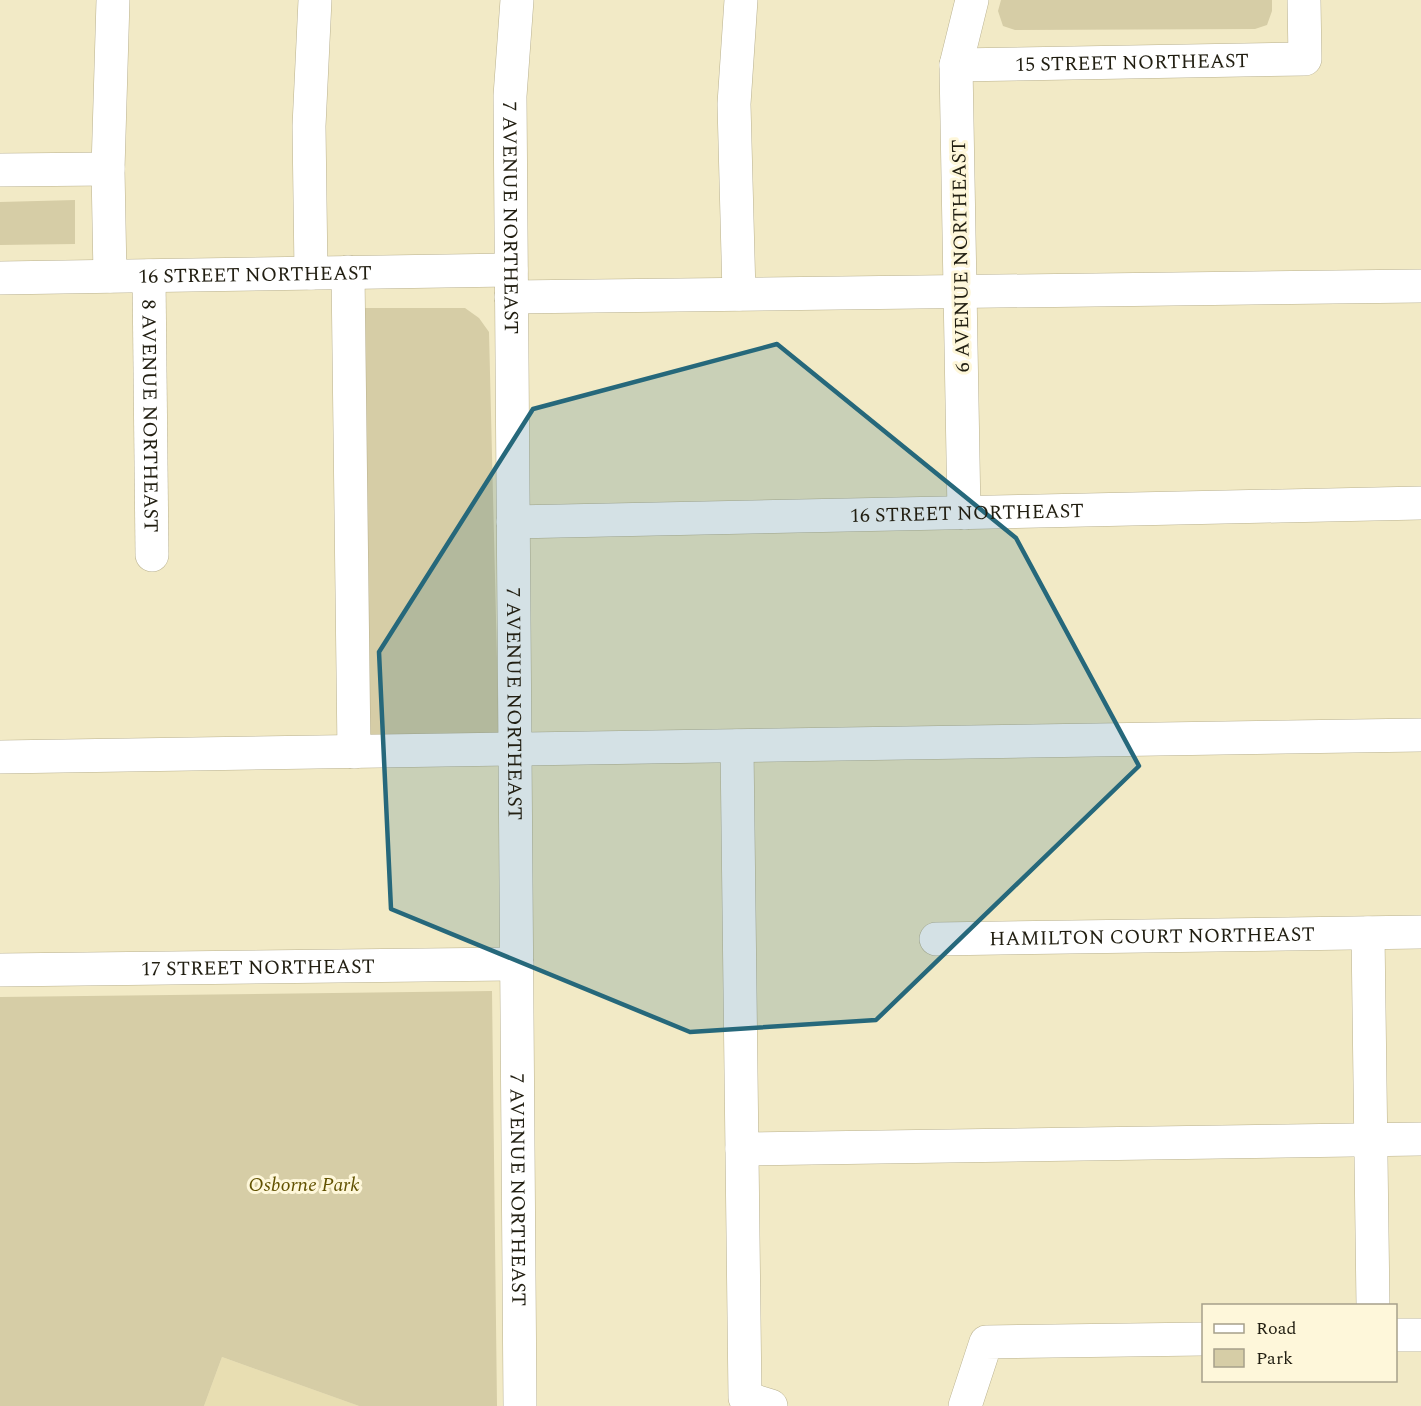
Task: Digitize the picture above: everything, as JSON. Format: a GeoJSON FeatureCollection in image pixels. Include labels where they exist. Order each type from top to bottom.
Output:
{"type":"FeatureCollection","features":[{"type":"Feature","properties":{"kind":"street"},"geometry":{"type":"LineString","coordinates":[[110,276],[108,169],[113,0]]}},
{"type":"Feature","properties":{"kind":"street"},"geometry":{"type":"LineString","coordinates":[[311,273],[309,126],[315,0]]}},
{"type":"Feature","properties":{"kind":"street","name":"7 AVENUE NORTHEAST"},"geometry":{"type":"LineString","coordinates":[[516,0],[510,96],[520,1406]]}},
{"type":"Feature","properties":{"kind":"street"},"geometry":{"type":"LineString","coordinates":[[739,294],[734,104],[741,0]]}},
{"type":"Feature","properties":{"kind":"street","name":"6 AVENUE NORTHEAST"},"geometry":{"type":"LineString","coordinates":[[964,513],[956,65],[972,0]]}},
{"type":"Feature","properties":{"kind":"street","name":"15 STREET NORTHEAST"},"geometry":{"type":"LineString","coordinates":[[956,65],[1305,59],[1304,0]]}},
{"type":"Feature","properties":{"kind":"street"},"geometry":{"type":"LineString","coordinates":[[0,170],[108,169]]}},
{"type":"Feature","properties":{"kind":"street"},"geometry":{"type":"LineString","coordinates":[[348,272],[354,752]]}},
{"type":"Feature","properties":{"kind":"street","name":"16 STREET NORTHEAST"},"geometry":{"type":"LineString","coordinates":[[0,278],[348,272],[511,283],[739,294],[1421,286]]}},
{"type":"Feature","properties":{"kind":"street","name":"8 AVENUE NORTHEAST"},"geometry":{"type":"LineString","coordinates":[[148,276],[152,555]]}},
{"type":"Feature","properties":{"kind":"street","name":"16 STREET NORTHEAST"},"geometry":{"type":"LineString","coordinates":[[513,522],[1421,503]]}},
{"type":"Feature","properties":{"kind":"street"},"geometry":{"type":"LineString","coordinates":[[0,757],[1421,735]]}},
{"type":"Feature","properties":{"kind":"street"},"geometry":{"type":"LineString","coordinates":[[737,746],[745,1398],[771,1406]]}},
{"type":"Feature","properties":{"kind":"street","name":"HAMILTON COURT NORTHEAST"},"geometry":{"type":"LineString","coordinates":[[936,939],[1421,932]]}},
{"type":"Feature","properties":{"kind":"street"},"geometry":{"type":"LineString","coordinates":[[1368,933],[1373,1304]]}},
{"type":"Feature","properties":{"kind":"street","name":"17 STREET NORTHEAST"},"geometry":{"type":"LineString","coordinates":[[0,970],[517,963]]}},
{"type":"Feature","properties":{"kind":"street"},"geometry":{"type":"LineString","coordinates":[[742,1149],[1421,1139]]}},
{"type":"Feature","properties":{"kind":"street"},"geometry":{"type":"LineString","coordinates":[[1397,1335],[1421,1335]]}},
{"type":"Feature","properties":{"kind":"street"},"geometry":{"type":"LineString","coordinates":[[965,1406],[986,1342],[1202,1339]]}},
{"type":"Feature","properties":{"kind":"highlighted area"},"geometry":{"type":"Polygon","coordinates":[[[777,344],[1016,538],[1139,766],[876,1020],[690,1032],[391,909],[379,652],[533,409],[777,344]]]}},
{"type":"Feature","properties":{"kind":"shaded area"},"geometry":{"type":"Polygon","coordinates":[[[222,1357],[359,1406],[204,1406],[222,1357]]]}},
{"type":"Feature","properties":{"kind":"green space"},"geometry":{"type":"Polygon","coordinates":[[[1001,0],[1272,0],[1272,11],[1267,25],[1255,29],[1015,30],[1003,26],[998,11],[1001,0]]]}},
{"type":"Feature","properties":{"kind":"green space"},"geometry":{"type":"Polygon","coordinates":[[[75,200],[75,244],[0,245],[0,202],[75,200]]]}},
{"type":"Feature","properties":{"kind":"green space"},"geometry":{"type":"Polygon","coordinates":[[[358,308],[465,308],[479,318],[489,332],[499,741],[373,743],[362,729],[358,308]]]}},
{"type":"Feature","properties":{"kind":"green space","name":"Osborne Park"},"geometry":{"type":"Polygon","coordinates":[[[492,991],[497,1406],[359,1406],[222,1357],[204,1406],[0,1406],[0,997],[492,991]]]}}]}
